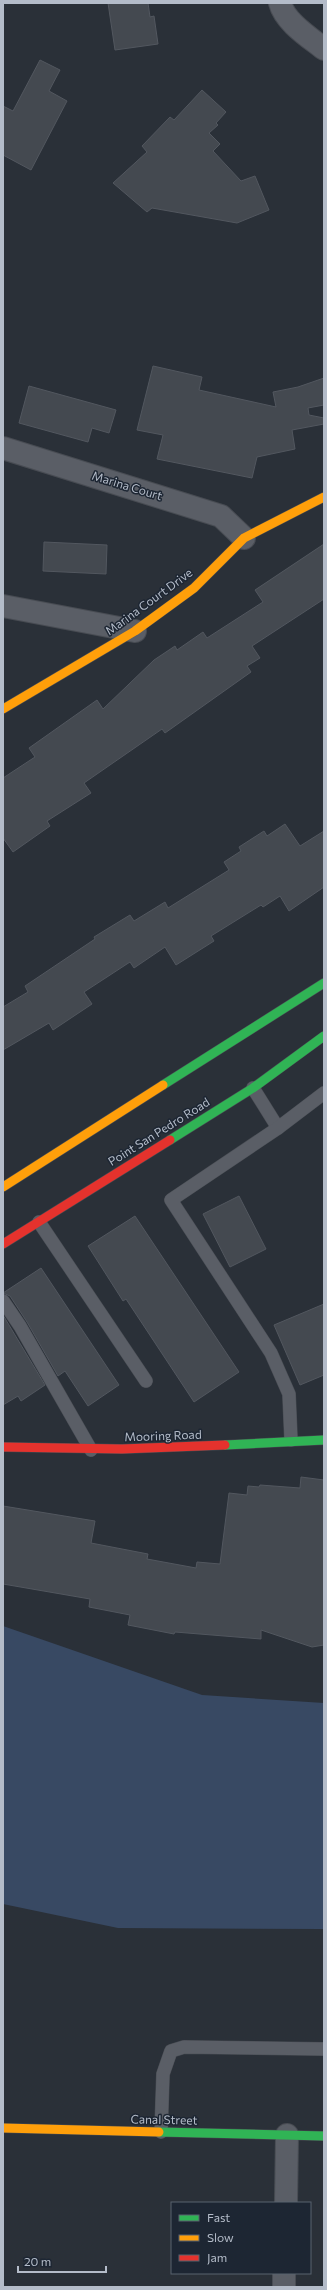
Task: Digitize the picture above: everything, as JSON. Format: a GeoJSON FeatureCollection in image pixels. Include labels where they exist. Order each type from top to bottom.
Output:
{"type":"FeatureCollection","features":[{"type":"Feature","properties":{"kind":"street"},"geometry":{"type":"LineString","coordinates":[[280,3],[281,8],[299,29],[324,49]]}},
{"type":"Feature","properties":{"kind":"street","name":"Marina Court"},"geometry":{"type":"LineString","coordinates":[[3,448],[221,516],[244,538]]}},
{"type":"Feature","properties":{"kind":"street","name":"Marina Court Drive"},"geometry":{"type":"LineString","coordinates":[[3,709],[135,631],[194,588],[244,538],[324,497]]}},
{"type":"Feature","properties":{"kind":"street"},"geometry":{"type":"LineString","coordinates":[[3,606],[135,631]]}},
{"type":"Feature","properties":{"kind":"street"},"geometry":{"type":"LineString","coordinates":[[3,1187],[324,983]]}},
{"type":"Feature","properties":{"kind":"street","name":"Point San Pedro Road"},"geometry":{"type":"LineString","coordinates":[[3,1244],[253,1088],[324,1036]]}},
{"type":"Feature","properties":{"kind":"street","name":"Mooring Road"},"geometry":{"type":"LineString","coordinates":[[3,1447],[91,1450],[195,1447],[291,1440],[324,1440]]}},
{"type":"Feature","properties":{"kind":"street","name":"Canal Street"},"geometry":{"type":"LineString","coordinates":[[3,2128],[324,2136]]}},
{"type":"Feature","properties":{"kind":"street"},"geometry":{"type":"LineString","coordinates":[[286,2202],[288,2135]]}},
{"type":"Feature","properties":{"kind":"street"},"geometry":{"type":"LineString","coordinates":[[284,2274],[284,2287]]}},
{"type":"Feature","properties":{"kind":"lane"},"geometry":{"type":"LineString","coordinates":[[253,1088],[278,1128]]}},
{"type":"Feature","properties":{"kind":"lane"},"geometry":{"type":"LineString","coordinates":[[291,1440],[289,1394],[271,1353],[171,1200],[278,1128],[324,1093]]}},
{"type":"Feature","properties":{"kind":"lane"},"geometry":{"type":"LineString","coordinates":[[39,1222],[146,1381]]}},
{"type":"Feature","properties":{"kind":"lane"},"geometry":{"type":"LineString","coordinates":[[3,1301],[20,1326],[91,1450]]}},
{"type":"Feature","properties":{"kind":"lane"},"geometry":{"type":"LineString","coordinates":[[162,2132],[162,2074],[171,2050],[184,2047],[324,2049]]}},
{"type":"Feature","properties":{"kind":"water"},"geometry":{"type":"Polygon","coordinates":[[[3,1626],[202,1695],[324,1703],[324,1929],[118,1928],[3,1904],[3,1626]]]}},
{"type":"Feature","properties":{"kind":"building"},"geometry":{"type":"Polygon","coordinates":[[[108,3],[148,3],[150,17],[154,16],[158,44],[115,50],[108,3]]]}},
{"type":"Feature","properties":{"kind":"building"},"geometry":{"type":"Polygon","coordinates":[[[40,60],[60,70],[49,91],[67,101],[31,170],[3,155],[3,106],[13,111],[40,60]]]}},
{"type":"Feature","properties":{"kind":"building"},"geometry":{"type":"Polygon","coordinates":[[[202,90],[226,112],[216,123],[218,125],[209,133],[220,144],[213,151],[241,181],[255,176],[269,210],[237,223],[152,208],[147,212],[113,183],[147,152],[142,146],[170,117],[174,120],[202,90]]]}},
{"type":"Feature","properties":{"kind":"building"},"geometry":{"type":"Polygon","coordinates":[[[153,366],[202,377],[199,390],[276,407],[273,392],[298,387],[324,378],[324,405],[308,408],[309,415],[324,418],[324,424],[292,430],[295,449],[257,457],[252,478],[157,459],[163,435],[137,430],[153,366]]]}},
{"type":"Feature","properties":{"kind":"building"},"geometry":{"type":"Polygon","coordinates":[[[29,386],[116,410],[109,433],[92,428],[88,442],[19,423],[29,386]]]}},
{"type":"Feature","properties":{"kind":"building"},"geometry":{"type":"Polygon","coordinates":[[[44,542],[107,545],[106,574],[43,571],[44,542]]]}},
{"type":"Feature","properties":{"kind":"building"},"geometry":{"type":"Polygon","coordinates":[[[324,544],[324,599],[252,646],[260,658],[247,666],[251,672],[165,733],[162,729],[84,783],[91,793],[47,821],[50,826],[13,852],[3,838],[3,778],[35,757],[29,748],[97,700],[103,709],[154,660],[175,646],[177,650],[203,632],[207,638],[263,602],[255,590],[324,544]]]}},
{"type":"Feature","properties":{"kind":"building"},"geometry":{"type":"Polygon","coordinates":[[[285,824],[300,846],[324,831],[324,887],[289,911],[280,896],[263,907],[261,905],[211,936],[214,941],[176,965],[165,947],[134,968],[130,962],[84,992],[92,1004],[53,1030],[49,1023],[3,1050],[3,1007],[28,992],[25,986],[95,939],[94,937],[130,915],[134,921],[165,902],[168,908],[229,870],[224,862],[241,851],[239,847],[264,831],[267,836],[285,824]]]}},
{"type":"Feature","properties":{"kind":"building"},"geometry":{"type":"Polygon","coordinates":[[[239,1196],[266,1249],[230,1267],[203,1214],[239,1196]]]}},
{"type":"Feature","properties":{"kind":"building"},"geometry":{"type":"Polygon","coordinates":[[[135,1216],[239,1372],[194,1402],[126,1299],[123,1301],[88,1246],[135,1216]]]}},
{"type":"Feature","properties":{"kind":"building"},"geometry":{"type":"Polygon","coordinates":[[[41,1268],[119,1385],[88,1406],[65,1371],[58,1376],[27,1322],[10,1296],[3,1293],[41,1268]]]}},
{"type":"Feature","properties":{"kind":"building"},"geometry":{"type":"Polygon","coordinates":[[[324,1304],[324,1375],[300,1385],[274,1325],[324,1304]]]}},
{"type":"Feature","properties":{"kind":"building"},"geometry":{"type":"Polygon","coordinates":[[[3,1315],[45,1385],[21,1401],[18,1396],[3,1405],[3,1315]]]}},
{"type":"Feature","properties":{"kind":"building"},"geometry":{"type":"Polygon","coordinates":[[[301,1477],[324,1480],[324,1645],[312,1647],[261,1630],[261,1639],[175,1632],[174,1634],[128,1625],[130,1615],[89,1607],[90,1599],[3,1584],[3,1506],[95,1521],[91,1543],[148,1554],[147,1559],[196,1568],[197,1562],[220,1564],[229,1493],[247,1495],[248,1486],[259,1487],[260,1485],[300,1488],[301,1477]]]}},
{"type":"Feature","properties":{"kind":"traffic: fast"},"geometry":{"type":"LineString","coordinates":[[163,1085],[324,983]]}},
{"type":"Feature","properties":{"kind":"traffic: fast"},"geometry":{"type":"LineString","coordinates":[[170,1140],[253,1088],[324,1036]]}},
{"type":"Feature","properties":{"kind":"traffic: fast"},"geometry":{"type":"LineString","coordinates":[[225,1445],[324,1440]]}},
{"type":"Feature","properties":{"kind":"traffic: fast"},"geometry":{"type":"LineString","coordinates":[[159,2132],[324,2136]]}},
{"type":"Feature","properties":{"kind":"traffic: slow"},"geometry":{"type":"LineString","coordinates":[[3,709],[135,631],[194,588],[244,538],[324,497]]}},
{"type":"Feature","properties":{"kind":"traffic: slow"},"geometry":{"type":"LineString","coordinates":[[3,1187],[163,1085]]}},
{"type":"Feature","properties":{"kind":"traffic: slow"},"geometry":{"type":"LineString","coordinates":[[3,2128],[159,2132]]}},
{"type":"Feature","properties":{"kind":"traffic: jam"},"geometry":{"type":"LineString","coordinates":[[3,1244],[170,1140]]}},
{"type":"Feature","properties":{"kind":"traffic: jam"},"geometry":{"type":"LineString","coordinates":[[3,1447],[122,1449],[225,1445]]}}]}
